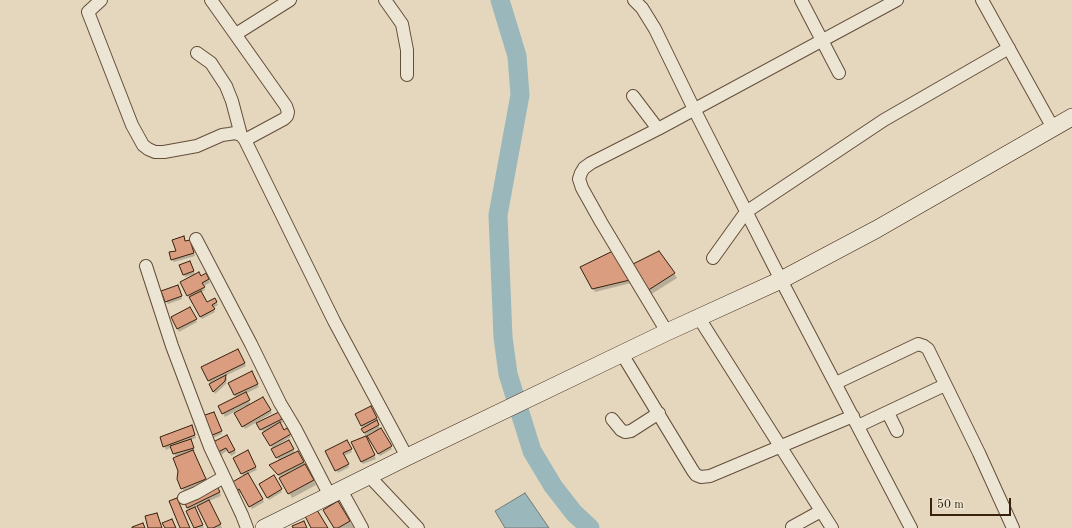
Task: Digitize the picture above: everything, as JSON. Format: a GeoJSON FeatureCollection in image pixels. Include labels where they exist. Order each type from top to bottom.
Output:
{"type":"FeatureCollection","features":[{"type":"Feature","properties":{"kind":"main road"},"geometry":{"type":"LineString","coordinates":[[264,528],[407,457],[667,332],[781,280],[877,229],[1072,118]]}},
{"type":"Feature","properties":{"kind":"street"},"geometry":{"type":"LineString","coordinates":[[101,0],[88,12],[132,125],[143,146],[148,150],[164,152],[197,146],[222,135],[235,133],[243,137]]}},
{"type":"Feature","properties":{"kind":"street"},"geometry":{"type":"LineString","coordinates":[[210,0],[236,34],[286,106],[288,112],[284,119],[243,137]]}},
{"type":"Feature","properties":{"kind":"street"},"geometry":{"type":"LineString","coordinates":[[384,0],[402,24],[407,50],[407,75]]}},
{"type":"Feature","properties":{"kind":"street"},"geometry":{"type":"LineString","coordinates":[[634,0],[648,17],[781,280],[912,528]]}},
{"type":"Feature","properties":{"kind":"street"},"geometry":{"type":"LineString","coordinates":[[801,0],[839,73]]}},
{"type":"Feature","properties":{"kind":"street"},"geometry":{"type":"LineString","coordinates":[[667,332],[582,188],[580,179],[584,168],[897,0]]}},
{"type":"Feature","properties":{"kind":"street"},"geometry":{"type":"LineString","coordinates":[[982,0],[1053,128]]}},
{"type":"Feature","properties":{"kind":"street"},"geometry":{"type":"LineString","coordinates":[[236,34],[285,1]]}},
{"type":"Feature","properties":{"kind":"street"},"geometry":{"type":"LineString","coordinates":[[713,258],[746,212],[884,120],[1009,48]]}},
{"type":"Feature","properties":{"kind":"street"},"geometry":{"type":"LineString","coordinates":[[197,53],[211,63],[226,86],[243,137],[334,320],[407,457]]}},
{"type":"Feature","properties":{"kind":"street"},"geometry":{"type":"LineString","coordinates":[[633,96],[658,129]]}},
{"type":"Feature","properties":{"kind":"street"},"geometry":{"type":"LineString","coordinates":[[196,239],[280,403],[336,493],[362,528]]}},
{"type":"Feature","properties":{"kind":"street"},"geometry":{"type":"LineString","coordinates":[[146,266],[172,346],[210,446],[247,528]]}},
{"type":"Feature","properties":{"kind":"street"},"geometry":{"type":"LineString","coordinates":[[699,318],[832,528]]}},
{"type":"Feature","properties":{"kind":"street"},"geometry":{"type":"LineString","coordinates":[[836,383],[918,344],[922,344],[928,350],[979,452],[1013,528]]}},
{"type":"Feature","properties":{"kind":"street"},"geometry":{"type":"LineString","coordinates":[[622,354],[693,471],[696,475],[701,477],[710,476],[781,447],[856,421],[888,413],[945,385]]}},
{"type":"Feature","properties":{"kind":"street"},"geometry":{"type":"LineString","coordinates":[[612,419],[625,432],[631,431],[658,413]]}},
{"type":"Feature","properties":{"kind":"street"},"geometry":{"type":"LineString","coordinates":[[888,413],[897,431]]}},
{"type":"Feature","properties":{"kind":"street"},"geometry":{"type":"LineString","coordinates":[[369,476],[418,528]]}},
{"type":"Feature","properties":{"kind":"street"},"geometry":{"type":"LineString","coordinates":[[184,498],[202,490],[224,477]]}},
{"type":"Feature","properties":{"kind":"street"},"geometry":{"type":"LineString","coordinates":[[792,527],[821,511]]}},
{"type":"Feature","properties":{"kind":"water"},"geometry":{"type":"Polygon","coordinates":[[[525,493],[549,528],[505,528],[495,511],[525,493]]]}},
{"type":"Feature","properties":{"kind":"building"},"geometry":{"type":"Polygon","coordinates":[[[184,236],[185,241],[190,240],[194,253],[171,260],[169,252],[176,251],[172,240],[184,236]]]}},
{"type":"Feature","properties":{"kind":"building"},"geometry":{"type":"Polygon","coordinates":[[[617,249],[630,280],[592,289],[580,267],[617,249]]]}},
{"type":"Feature","properties":{"kind":"building"},"geometry":{"type":"Polygon","coordinates":[[[659,251],[675,273],[647,291],[631,265],[659,251]]]}},
{"type":"Feature","properties":{"kind":"building"},"geometry":{"type":"Polygon","coordinates":[[[190,261],[194,271],[183,275],[179,265],[190,261]]]}},
{"type":"Feature","properties":{"kind":"building"},"geometry":{"type":"Polygon","coordinates":[[[199,272],[201,276],[206,273],[209,279],[202,283],[205,287],[187,296],[180,282],[199,272]]]}},
{"type":"Feature","properties":{"kind":"building"},"geometry":{"type":"Polygon","coordinates":[[[178,285],[182,296],[165,302],[161,291],[178,285]]]}},
{"type":"Feature","properties":{"kind":"building"},"geometry":{"type":"Polygon","coordinates":[[[201,291],[207,302],[215,298],[217,302],[212,305],[215,309],[200,317],[189,297],[201,291]]]}},
{"type":"Feature","properties":{"kind":"building"},"geometry":{"type":"Polygon","coordinates":[[[190,307],[197,319],[177,329],[171,317],[190,307]]]}},
{"type":"Feature","properties":{"kind":"building"},"geometry":{"type":"Polygon","coordinates":[[[238,349],[245,363],[208,381],[201,367],[238,349]]]}},
{"type":"Feature","properties":{"kind":"building"},"geometry":{"type":"Polygon","coordinates":[[[252,371],[258,384],[234,395],[228,383],[252,371]]]}},
{"type":"Feature","properties":{"kind":"building"},"geometry":{"type":"Polygon","coordinates":[[[226,375],[225,381],[213,392],[209,384],[226,375]]]}},
{"type":"Feature","properties":{"kind":"building"},"geometry":{"type":"Polygon","coordinates":[[[246,392],[250,400],[222,414],[218,406],[246,392]]]}},
{"type":"Feature","properties":{"kind":"building"},"geometry":{"type":"Polygon","coordinates":[[[263,397],[271,410],[242,427],[234,413],[263,397]]]}},
{"type":"Feature","properties":{"kind":"building"},"geometry":{"type":"Polygon","coordinates":[[[371,406],[377,418],[361,426],[355,414],[371,406]]]}},
{"type":"Feature","properties":{"kind":"building"},"geometry":{"type":"Polygon","coordinates":[[[214,412],[222,431],[210,436],[202,416],[214,412]]]}},
{"type":"Feature","properties":{"kind":"building"},"geometry":{"type":"Polygon","coordinates":[[[279,412],[282,419],[260,430],[256,423],[279,412]]]}},
{"type":"Feature","properties":{"kind":"building"},"geometry":{"type":"Polygon","coordinates":[[[377,420],[379,425],[364,433],[361,429],[377,420]]]}},
{"type":"Feature","properties":{"kind":"building"},"geometry":{"type":"Polygon","coordinates":[[[280,422],[284,430],[287,428],[291,434],[270,446],[262,433],[280,422]]]}},
{"type":"Feature","properties":{"kind":"building"},"geometry":{"type":"Polygon","coordinates":[[[192,425],[195,435],[163,447],[160,437],[192,425]]]}},
{"type":"Feature","properties":{"kind":"building"},"geometry":{"type":"Polygon","coordinates":[[[381,428],[392,446],[378,454],[367,436],[381,428]]]}},
{"type":"Feature","properties":{"kind":"building"},"geometry":{"type":"Polygon","coordinates":[[[227,435],[235,450],[229,453],[226,448],[218,452],[213,442],[227,435]]]}},
{"type":"Feature","properties":{"kind":"building"},"geometry":{"type":"Polygon","coordinates":[[[366,436],[375,455],[361,462],[351,442],[366,436]]]}},
{"type":"Feature","properties":{"kind":"building"},"geometry":{"type":"Polygon","coordinates":[[[191,439],[194,448],[173,454],[170,446],[191,439]]]}},
{"type":"Feature","properties":{"kind":"building"},"geometry":{"type":"Polygon","coordinates":[[[289,440],[294,449],[276,458],[271,449],[289,440]]]}},
{"type":"Feature","properties":{"kind":"building"},"geometry":{"type":"Polygon","coordinates":[[[347,440],[352,449],[343,453],[349,464],[335,471],[325,451],[347,440]]]}},
{"type":"Feature","properties":{"kind":"building"},"geometry":{"type":"Polygon","coordinates":[[[193,450],[206,479],[181,489],[177,479],[178,471],[173,458],[193,450]]]}},
{"type":"Feature","properties":{"kind":"building"},"geometry":{"type":"Polygon","coordinates":[[[248,450],[256,467],[241,474],[233,458],[248,450]]]}},
{"type":"Feature","properties":{"kind":"building"},"geometry":{"type":"Polygon","coordinates":[[[298,451],[304,462],[278,475],[269,465],[298,451]]]}},
{"type":"Feature","properties":{"kind":"building"},"geometry":{"type":"Polygon","coordinates":[[[305,464],[314,480],[288,494],[279,478],[305,464]]]}},
{"type":"Feature","properties":{"kind":"building"},"geometry":{"type":"Polygon","coordinates":[[[248,473],[263,499],[249,507],[239,489],[234,492],[229,484],[248,473]]]}},
{"type":"Feature","properties":{"kind":"building"},"geometry":{"type":"Polygon","coordinates":[[[274,475],[282,489],[267,498],[259,484],[274,475]]]}},
{"type":"Feature","properties":{"kind":"building"},"geometry":{"type":"Polygon","coordinates":[[[217,486],[220,492],[187,508],[184,501],[217,486]]]}},
{"type":"Feature","properties":{"kind":"building"},"geometry":{"type":"Polygon","coordinates":[[[177,498],[190,528],[180,528],[169,501],[177,498]]]}},
{"type":"Feature","properties":{"kind":"building"},"geometry":{"type":"Polygon","coordinates":[[[209,500],[221,524],[213,528],[208,528],[197,506],[209,500]]]}},
{"type":"Feature","properties":{"kind":"building"},"geometry":{"type":"Polygon","coordinates":[[[338,501],[350,521],[338,528],[334,528],[323,510],[338,501]]]}},
{"type":"Feature","properties":{"kind":"building"},"geometry":{"type":"Polygon","coordinates":[[[195,507],[203,525],[194,528],[186,511],[195,507]]]}},
{"type":"Feature","properties":{"kind":"building"},"geometry":{"type":"Polygon","coordinates":[[[317,510],[328,528],[311,528],[305,516],[317,510]]]}},
{"type":"Feature","properties":{"kind":"building"},"geometry":{"type":"Polygon","coordinates":[[[157,513],[162,528],[148,528],[145,516],[157,513]]]}},
{"type":"Feature","properties":{"kind":"building"},"geometry":{"type":"Polygon","coordinates":[[[172,519],[176,528],[165,528],[162,523],[172,519]]]}},
{"type":"Feature","properties":{"kind":"building"},"geometry":{"type":"Polygon","coordinates":[[[304,521],[307,528],[293,528],[292,526],[304,521]]]}},
{"type":"Feature","properties":{"kind":"building"},"geometry":{"type":"Polygon","coordinates":[[[143,523],[145,528],[132,528],[132,527],[143,523]]]}},
{"type":"Feature","properties":{"kind":"waterway"},"geometry":{"type":"LineString","coordinates":[[500,0],[517,56],[520,95],[498,215],[503,337],[508,374],[532,451],[553,486],[574,513],[590,528]]}}]}
